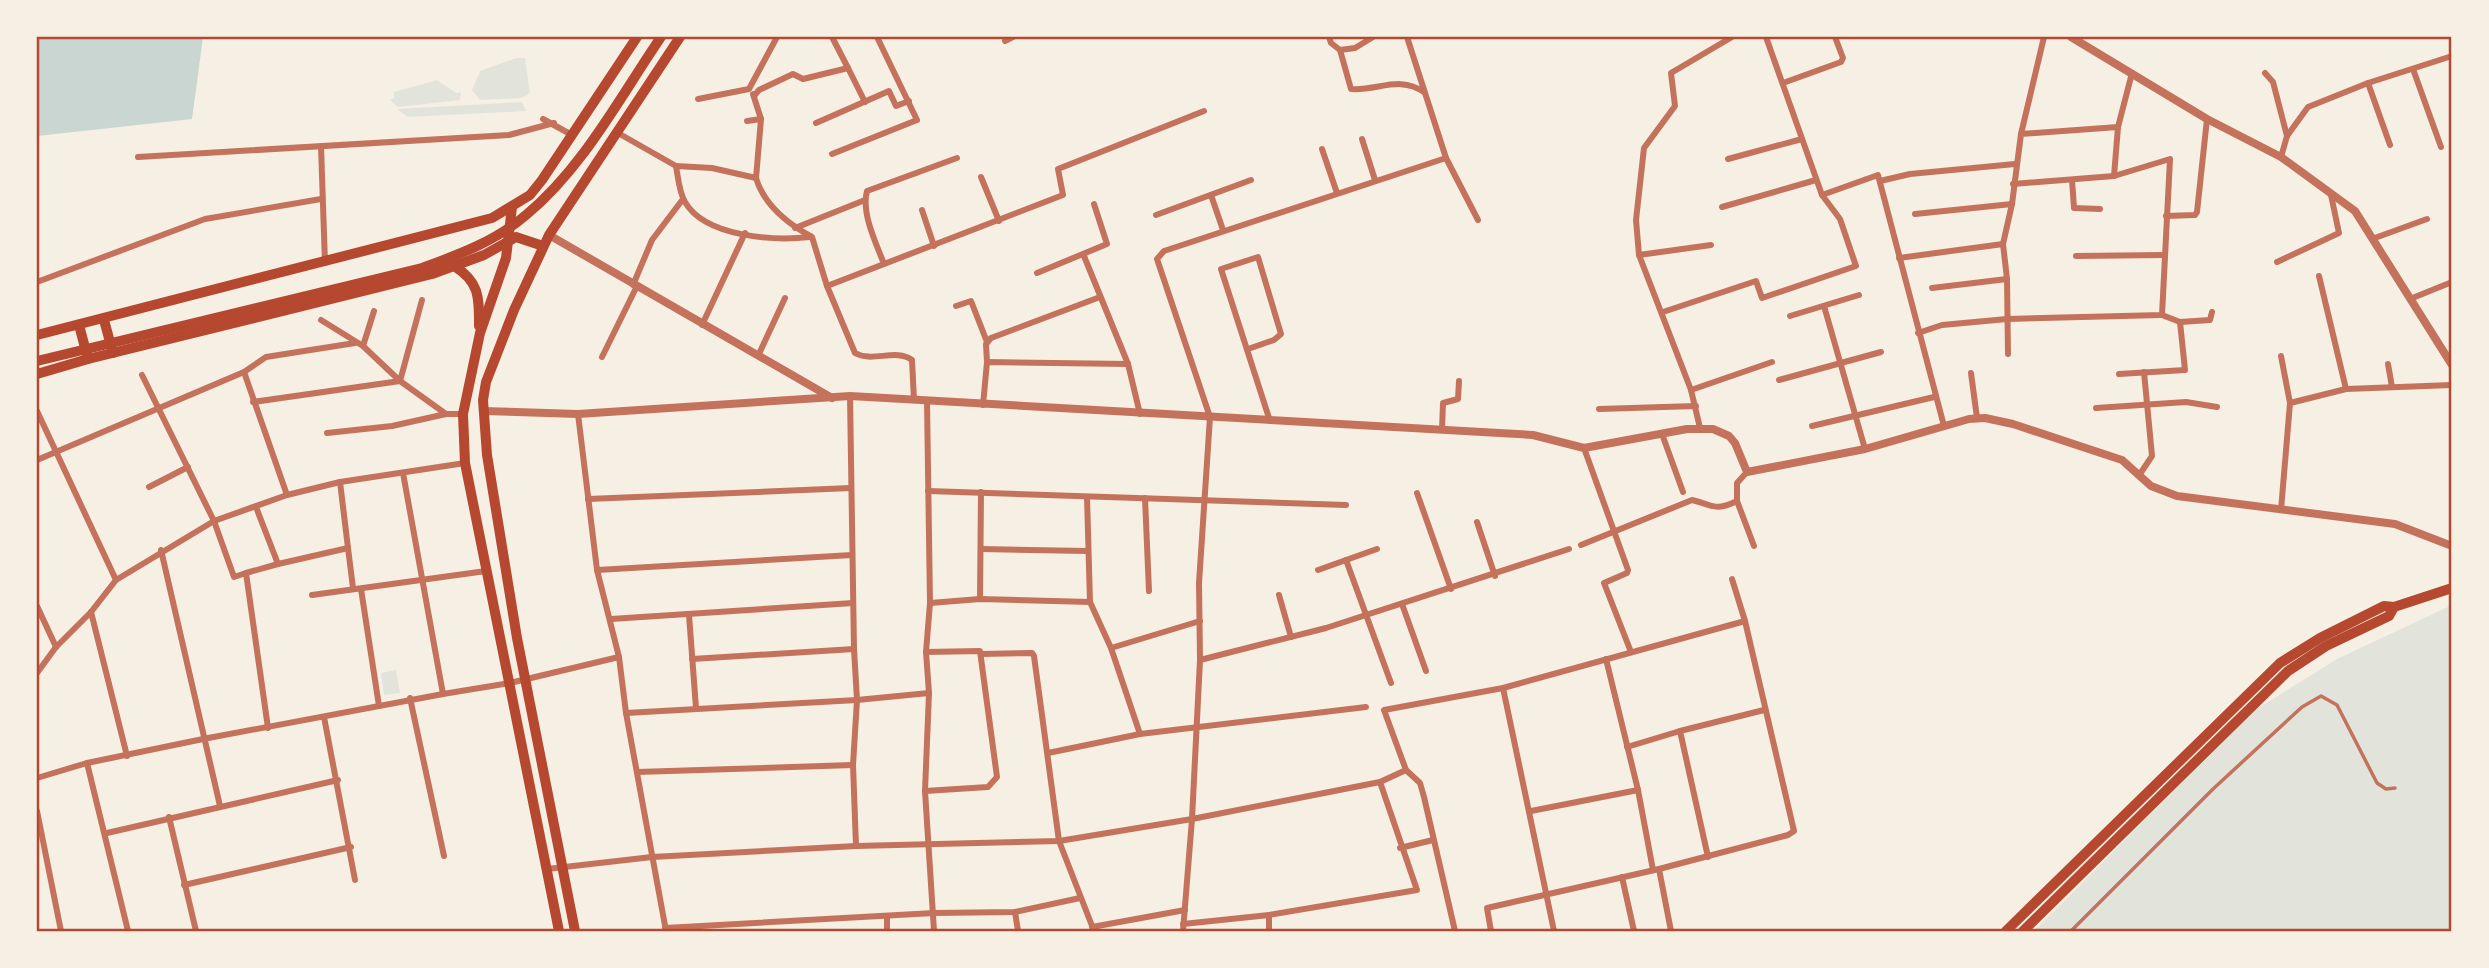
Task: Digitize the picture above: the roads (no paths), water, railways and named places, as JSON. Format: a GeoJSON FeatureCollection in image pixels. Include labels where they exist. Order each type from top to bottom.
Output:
{"type":"FeatureCollection","features":[{"type":"Feature","properties":{"kind":"main road"},"geometry":{"type":"LineString","coordinates":[[37,335],[104,320],[492,218],[530,195],[637,37]]}},
{"type":"Feature","properties":{"kind":"main road"},"geometry":{"type":"LineString","coordinates":[[37,361],[422,268],[460,254],[511,226],[547,197],[567,174],[661,37]]}},
{"type":"Feature","properties":{"kind":"main road"},"geometry":{"type":"LineString","coordinates":[[575,931],[525,680],[487,455],[483,411],[486,382],[517,302],[548,235],[680,37]]}},
{"type":"Feature","properties":{"kind":"main road"},"geometry":{"type":"LineString","coordinates":[[512,207],[510,240],[480,333],[463,414],[466,463],[559,931]]}},
{"type":"Feature","properties":{"kind":"main road"},"geometry":{"type":"LineString","coordinates":[[37,374],[454,266],[484,256],[516,237],[543,246]]}},
{"type":"Feature","properties":{"kind":"main road"},"geometry":{"type":"LineString","coordinates":[[454,266],[470,275],[475,286],[480,333]]}},
{"type":"Feature","properties":{"kind":"main road"},"geometry":{"type":"LineString","coordinates":[[104,320],[114,353]]}},
{"type":"Feature","properties":{"kind":"main road"},"geometry":{"type":"LineString","coordinates":[[79,325],[88,359]]}},
{"type":"Feature","properties":{"kind":"main road"},"geometry":{"type":"LineString","coordinates":[[2006,931],[2280,663],[2389,616],[2394,607],[2452,588]]}},
{"type":"Feature","properties":{"kind":"main road"},"geometry":{"type":"LineString","coordinates":[[2023,931],[2307,652]]}},
{"type":"Feature","properties":{"kind":"street"},"geometry":{"type":"LineString","coordinates":[[749,89],[777,37]]}},
{"type":"Feature","properties":{"kind":"street"},"geometry":{"type":"LineString","coordinates":[[832,37],[865,102]]}},
{"type":"Feature","properties":{"kind":"street"},"geometry":{"type":"LineString","coordinates":[[832,153],[916,122],[877,37]]}},
{"type":"Feature","properties":{"kind":"street"},"geometry":{"type":"LineString","coordinates":[[1005,41],[1013,37]]}},
{"type":"Feature","properties":{"kind":"street"},"geometry":{"type":"LineString","coordinates":[[1329,37],[1331,43],[1340,50],[1351,89],[1397,82],[1414,85],[1424,92]]}},
{"type":"Feature","properties":{"kind":"street"},"geometry":{"type":"LineString","coordinates":[[1340,50],[1355,48],[1373,37]]}},
{"type":"Feature","properties":{"kind":"street"},"geometry":{"type":"LineString","coordinates":[[1406,37],[1446,158],[1478,220]]}},
{"type":"Feature","properties":{"kind":"street"},"geometry":{"type":"LineString","coordinates":[[1700,428],[1691,390],[1639,255],[1636,220],[1643,154],[1647,143],[1675,106],[1671,73],[1732,37]]}},
{"type":"Feature","properties":{"kind":"street"},"geometry":{"type":"LineString","coordinates":[[1663,312],[1756,281],[1762,298],[1856,267],[1840,219],[1822,195],[1816,180],[1766,37]]}},
{"type":"Feature","properties":{"kind":"street"},"geometry":{"type":"LineString","coordinates":[[1783,83],[1841,62],[1843,58],[1835,37]]}},
{"type":"Feature","properties":{"kind":"street"},"geometry":{"type":"LineString","coordinates":[[2008,354],[2007,279],[2003,244],[2012,204],[2015,163],[2044,37]]}},
{"type":"Feature","properties":{"kind":"street"},"geometry":{"type":"LineString","coordinates":[[2071,37],[2207,119],[2281,157],[2355,211],[2452,365]]}},
{"type":"Feature","properties":{"kind":"street"},"geometry":{"type":"LineString","coordinates":[[2281,157],[2287,136],[2308,107],[2368,83],[2451,57],[2452,66]]}},
{"type":"Feature","properties":{"kind":"street"},"geometry":{"type":"LineString","coordinates":[[754,96],[759,90],[793,74],[805,79],[848,68]]}},
{"type":"Feature","properties":{"kind":"street"},"geometry":{"type":"LineString","coordinates":[[2413,69],[2441,147]]}},
{"type":"Feature","properties":{"kind":"street"},"geometry":{"type":"LineString","coordinates":[[2114,176],[2118,127],[2132,73]]}},
{"type":"Feature","properties":{"kind":"street"},"geometry":{"type":"LineString","coordinates":[[2265,73],[2273,82],[2287,136]]}},
{"type":"Feature","properties":{"kind":"street"},"geometry":{"type":"LineString","coordinates":[[2368,83],[2390,145]]}},
{"type":"Feature","properties":{"kind":"street"},"geometry":{"type":"LineString","coordinates":[[749,89],[761,119],[756,178],[761,194],[795,228],[812,237],[827,286],[855,353],[864,357],[904,356],[912,360],[914,400]]}},
{"type":"Feature","properties":{"kind":"street"},"geometry":{"type":"LineString","coordinates":[[698,99],[749,89]]}},
{"type":"Feature","properties":{"kind":"street"},"geometry":{"type":"LineString","coordinates":[[816,123],[889,91],[896,106],[909,102]]}},
{"type":"Feature","properties":{"kind":"street"},"geometry":{"type":"LineString","coordinates":[[827,286],[1064,195],[1058,169],[1204,111]]}},
{"type":"Feature","properties":{"kind":"street"},"geometry":{"type":"LineString","coordinates":[[543,119],[572,135]]}},
{"type":"Feature","properties":{"kind":"street"},"geometry":{"type":"LineString","coordinates":[[747,121],[761,119]]}},
{"type":"Feature","properties":{"kind":"street"},"geometry":{"type":"LineString","coordinates":[[2166,216],[2195,215],[2197,212],[2207,119]]}},
{"type":"Feature","properties":{"kind":"street"},"geometry":{"type":"LineString","coordinates":[[138,157],[509,135],[554,123]]}},
{"type":"Feature","properties":{"kind":"street"},"geometry":{"type":"LineString","coordinates":[[2021,134],[2118,127]]}},
{"type":"Feature","properties":{"kind":"street"},"geometry":{"type":"LineString","coordinates":[[618,133],[676,166],[712,168],[756,178]]}},
{"type":"Feature","properties":{"kind":"street"},"geometry":{"type":"LineString","coordinates":[[1728,159],[1802,138]]}},
{"type":"Feature","properties":{"kind":"street"},"geometry":{"type":"LineString","coordinates":[[1362,139],[1376,180]]}},
{"type":"Feature","properties":{"kind":"street"},"geometry":{"type":"LineString","coordinates":[[321,146],[325,263]]}},
{"type":"Feature","properties":{"kind":"street"},"geometry":{"type":"LineString","coordinates":[[1322,149],[1336,192]]}},
{"type":"Feature","properties":{"kind":"street"},"geometry":{"type":"LineString","coordinates":[[884,264],[865,200],[867,191],[957,158]]}},
{"type":"Feature","properties":{"kind":"street"},"geometry":{"type":"LineString","coordinates":[[1380,782],[1400,848],[1417,890],[1183,928],[1192,819],[1204,502],[1210,417],[1157,259],[1164,251],[1223,230],[1446,158]]}},
{"type":"Feature","properties":{"kind":"street"},"geometry":{"type":"LineString","coordinates":[[2013,184],[2114,176],[2170,159],[2162,315]]}},
{"type":"Feature","properties":{"kind":"street"},"geometry":{"type":"LineString","coordinates":[[1880,181],[1910,174],[2015,163]]}},
{"type":"Feature","properties":{"kind":"street"},"geometry":{"type":"LineString","coordinates":[[676,166],[683,200],[694,215],[721,230],[783,240],[812,237]]}},
{"type":"Feature","properties":{"kind":"street"},"geometry":{"type":"LineString","coordinates":[[1822,195],[1878,175],[1934,397],[1944,426]]}},
{"type":"Feature","properties":{"kind":"street"},"geometry":{"type":"LineString","coordinates":[[981,177],[999,221]]}},
{"type":"Feature","properties":{"kind":"street"},"geometry":{"type":"LineString","coordinates":[[1156,215],[1251,180]]}},
{"type":"Feature","properties":{"kind":"street"},"geometry":{"type":"LineString","coordinates":[[1722,207],[1816,180]]}},
{"type":"Feature","properties":{"kind":"street"},"geometry":{"type":"LineString","coordinates":[[2072,180],[2074,208],[2100,209]]}},
{"type":"Feature","properties":{"kind":"street"},"geometry":{"type":"LineString","coordinates":[[1211,195],[1223,230]]}},
{"type":"Feature","properties":{"kind":"street"},"geometry":{"type":"LineString","coordinates":[[2277,262],[2339,233],[2331,195]]}},
{"type":"Feature","properties":{"kind":"street"},"geometry":{"type":"LineString","coordinates":[[37,282],[205,219],[321,199]]}},
{"type":"Feature","properties":{"kind":"street"},"geometry":{"type":"LineString","coordinates":[[602,357],[652,240],[683,200]]}},
{"type":"Feature","properties":{"kind":"street"},"geometry":{"type":"LineString","coordinates":[[795,228],[865,200]]}},
{"type":"Feature","properties":{"kind":"street"},"geometry":{"type":"LineString","coordinates":[[1037,273],[1105,246],[1108,241],[1094,204]]}},
{"type":"Feature","properties":{"kind":"street"},"geometry":{"type":"LineString","coordinates":[[1915,214],[2012,204]]}},
{"type":"Feature","properties":{"kind":"street"},"geometry":{"type":"LineString","coordinates":[[922,210],[934,246]]}},
{"type":"Feature","properties":{"kind":"street"},"geometry":{"type":"LineString","coordinates":[[2372,239],[2427,219]]}},
{"type":"Feature","properties":{"kind":"street"},"geometry":{"type":"LineString","coordinates":[[702,325],[745,233]]}},
{"type":"Feature","properties":{"kind":"street"},"geometry":{"type":"LineString","coordinates":[[548,235],[634,287],[832,398]]}},
{"type":"Feature","properties":{"kind":"street"},"geometry":{"type":"LineString","coordinates":[[1899,258],[2003,244]]}},
{"type":"Feature","properties":{"kind":"street"},"geometry":{"type":"LineString","coordinates":[[1639,255],[1711,246]]}},
{"type":"Feature","properties":{"kind":"street"},"geometry":{"type":"LineString","coordinates":[[2076,256],[2164,255]]}},
{"type":"Feature","properties":{"kind":"street"},"geometry":{"type":"LineString","coordinates":[[1084,256],[1128,364],[1140,414]]}},
{"type":"Feature","properties":{"kind":"street"},"geometry":{"type":"LineString","coordinates":[[1248,349],[1274,340],[1281,334],[1258,257],[1221,269],[1270,421]]}},
{"type":"Feature","properties":{"kind":"street"},"geometry":{"type":"LineString","coordinates":[[2319,276],[2346,389]]}},
{"type":"Feature","properties":{"kind":"street"},"geometry":{"type":"LineString","coordinates":[[1932,288],[2007,279]]}},
{"type":"Feature","properties":{"kind":"street"},"geometry":{"type":"LineString","coordinates":[[2410,299],[2452,282]]}},
{"type":"Feature","properties":{"kind":"street"},"geometry":{"type":"LineString","coordinates":[[1790,316],[1859,295]]}},
{"type":"Feature","properties":{"kind":"street"},"geometry":{"type":"LineString","coordinates":[[987,342],[1100,297]]}},
{"type":"Feature","properties":{"kind":"street"},"geometry":{"type":"LineString","coordinates":[[758,356],[785,298]]}},
{"type":"Feature","properties":{"kind":"street"},"geometry":{"type":"LineString","coordinates":[[400,381],[422,300]]}},
{"type":"Feature","properties":{"kind":"street"},"geometry":{"type":"LineString","coordinates":[[956,306],[971,300],[987,342],[983,404]]}},
{"type":"Feature","properties":{"kind":"street"},"geometry":{"type":"LineString","coordinates":[[1824,306],[1865,449]]}},
{"type":"Feature","properties":{"kind":"street"},"geometry":{"type":"LineString","coordinates":[[363,346],[374,311]]}},
{"type":"Feature","properties":{"kind":"street"},"geometry":{"type":"LineString","coordinates":[[1918,333],[1942,325],[2007,319],[2162,315],[2180,322],[2210,320],[2211,312]]}},
{"type":"Feature","properties":{"kind":"street"},"geometry":{"type":"LineString","coordinates":[[321,320],[363,346],[400,381],[446,414]]}},
{"type":"Feature","properties":{"kind":"street"},"geometry":{"type":"LineString","coordinates":[[2119,374],[2185,370],[2180,322]]}},
{"type":"Feature","properties":{"kind":"street"},"geometry":{"type":"LineString","coordinates":[[37,460],[244,372],[265,357],[355,343]]}},
{"type":"Feature","properties":{"kind":"street"},"geometry":{"type":"LineString","coordinates":[[1779,380],[1881,352]]}},
{"type":"Feature","properties":{"kind":"street"},"geometry":{"type":"LineString","coordinates":[[2281,356],[2290,403],[2281,510]]}},
{"type":"Feature","properties":{"kind":"street"},"geometry":{"type":"LineString","coordinates":[[987,362],[1128,364]]}},
{"type":"Feature","properties":{"kind":"street"},"geometry":{"type":"LineString","coordinates":[[1691,390],[1772,362]]}},
{"type":"Feature","properties":{"kind":"street"},"geometry":{"type":"LineString","coordinates":[[2388,364],[2392,387]]}},
{"type":"Feature","properties":{"kind":"street"},"geometry":{"type":"LineString","coordinates":[[244,372],[287,495]]}},
{"type":"Feature","properties":{"kind":"street"},"geometry":{"type":"LineString","coordinates":[[2140,474],[2152,456],[2144,372]]}},
{"type":"Feature","properties":{"kind":"street"},"geometry":{"type":"LineString","coordinates":[[1971,373],[1977,418]]}},
{"type":"Feature","properties":{"kind":"street"},"geometry":{"type":"LineString","coordinates":[[142,375],[215,521],[234,578],[278,564],[348,548]]}},
{"type":"Feature","properties":{"kind":"street"},"geometry":{"type":"LineString","coordinates":[[253,402],[400,381]]}},
{"type":"Feature","properties":{"kind":"street"},"geometry":{"type":"LineString","coordinates":[[1442,430],[1443,403],[1458,399],[1458,381]]}},
{"type":"Feature","properties":{"kind":"street"},"geometry":{"type":"LineString","coordinates":[[2290,403],[2346,389],[2452,385]]}},
{"type":"Feature","properties":{"kind":"street"},"geometry":{"type":"LineString","coordinates":[[483,411],[578,414],[850,396],[1533,435],[1584,448],[1700,428],[1730,436],[1747,472]]}},
{"type":"Feature","properties":{"kind":"street"},"geometry":{"type":"LineString","coordinates":[[850,396],[854,649],[858,701],[853,765],[856,846]]}},
{"type":"Feature","properties":{"kind":"street"},"geometry":{"type":"LineString","coordinates":[[1812,426],[1934,397]]}},
{"type":"Feature","properties":{"kind":"street"},"geometry":{"type":"LineString","coordinates":[[927,402],[930,603],[926,652],[929,693],[925,791],[931,844],[934,931]]}},
{"type":"Feature","properties":{"kind":"street"},"geometry":{"type":"LineString","coordinates":[[2096,408],[2186,402],[2217,407]]}},
{"type":"Feature","properties":{"kind":"street"},"geometry":{"type":"LineString","coordinates":[[1599,409],[1696,406]]}},
{"type":"Feature","properties":{"kind":"street"},"geometry":{"type":"LineString","coordinates":[[37,411],[116,580]]}},
{"type":"Feature","properties":{"kind":"street"},"geometry":{"type":"LineString","coordinates":[[327,433],[392,426],[446,414],[463,414]]}},
{"type":"Feature","properties":{"kind":"street"},"geometry":{"type":"LineString","coordinates":[[578,414],[597,570],[619,657],[626,713],[666,930],[934,913],[1015,912],[1080,898]]}},
{"type":"Feature","properties":{"kind":"street"},"geometry":{"type":"LineString","coordinates":[[1754,547],[1737,501],[1737,483],[1747,472],[1865,449],[1977,418],[2013,424],[2055,436],[2122,460],[2151,485],[2177,496],[2395,524],[2452,546]]}},
{"type":"Feature","properties":{"kind":"street"},"geometry":{"type":"LineString","coordinates":[[1662,434],[1683,492]]}},
{"type":"Feature","properties":{"kind":"street"},"geometry":{"type":"LineString","coordinates":[[1584,448],[1628,571],[1604,583],[1631,652]]}},
{"type":"Feature","properties":{"kind":"street"},"geometry":{"type":"LineString","coordinates":[[37,673],[56,647],[91,612],[116,580],[161,550],[215,521],[287,495],[340,482],[466,463]]}},
{"type":"Feature","properties":{"kind":"street"},"geometry":{"type":"LineString","coordinates":[[149,486],[188,467]]}},
{"type":"Feature","properties":{"kind":"street"},"geometry":{"type":"LineString","coordinates":[[402,473],[443,694]]}},
{"type":"Feature","properties":{"kind":"street"},"geometry":{"type":"LineString","coordinates":[[340,482],[348,548],[380,706]]}},
{"type":"Feature","properties":{"kind":"street"},"geometry":{"type":"LineString","coordinates":[[588,499],[851,488]]}},
{"type":"Feature","properties":{"kind":"street"},"geometry":{"type":"LineString","coordinates":[[928,491],[1346,505]]}},
{"type":"Feature","properties":{"kind":"street"},"geometry":{"type":"LineString","coordinates":[[980,599],[981,492]]}},
{"type":"Feature","properties":{"kind":"street"},"geometry":{"type":"LineString","coordinates":[[1417,493],[1451,589]]}},
{"type":"Feature","properties":{"kind":"street"},"geometry":{"type":"LineString","coordinates":[[1087,497],[1090,602],[1111,648],[1140,734]]}},
{"type":"Feature","properties":{"kind":"street"},"geometry":{"type":"LineString","coordinates":[[1145,498],[1149,591]]}},
{"type":"Feature","properties":{"kind":"street"},"geometry":{"type":"LineString","coordinates":[[1581,545],[1692,500],[1714,509],[1737,501]]}},
{"type":"Feature","properties":{"kind":"street"},"geometry":{"type":"LineString","coordinates":[[256,507],[278,564]]}},
{"type":"Feature","properties":{"kind":"street"},"geometry":{"type":"LineString","coordinates":[[1477,522],[1495,576]]}},
{"type":"Feature","properties":{"kind":"street"},"geometry":{"type":"LineString","coordinates":[[981,549],[1087,551]]}},
{"type":"Feature","properties":{"kind":"street"},"geometry":{"type":"LineString","coordinates":[[1200,660],[1365,616],[1495,576],[1569,549]]}},
{"type":"Feature","properties":{"kind":"street"},"geometry":{"type":"LineString","coordinates":[[161,550],[220,806]]}},
{"type":"Feature","properties":{"kind":"street"},"geometry":{"type":"LineString","coordinates":[[1318,570],[1377,550]]}},
{"type":"Feature","properties":{"kind":"street"},"geometry":{"type":"LineString","coordinates":[[597,570],[852,555]]}},
{"type":"Feature","properties":{"kind":"street"},"geometry":{"type":"LineString","coordinates":[[1346,560],[1391,683]]}},
{"type":"Feature","properties":{"kind":"street"},"geometry":{"type":"LineString","coordinates":[[312,595],[486,571]]}},
{"type":"Feature","properties":{"kind":"street"},"geometry":{"type":"LineString","coordinates":[[246,573],[268,728]]}},
{"type":"Feature","properties":{"kind":"street"},"geometry":{"type":"LineString","coordinates":[[1491,931],[1487,908],[1707,857],[1788,835],[1794,831],[1745,621],[1732,579]]}},
{"type":"Feature","properties":{"kind":"street"},"geometry":{"type":"LineString","coordinates":[[1279,595],[1291,637]]}},
{"type":"Feature","properties":{"kind":"street"},"geometry":{"type":"LineString","coordinates":[[930,603],[980,599],[1090,602]]}},
{"type":"Feature","properties":{"kind":"street"},"geometry":{"type":"LineString","coordinates":[[611,619],[853,603]]}},
{"type":"Feature","properties":{"kind":"street"},"geometry":{"type":"LineString","coordinates":[[1402,604],[1426,671]]}},
{"type":"Feature","properties":{"kind":"street"},"geometry":{"type":"LineString","coordinates":[[37,606],[56,647]]}},
{"type":"Feature","properties":{"kind":"street"},"geometry":{"type":"LineString","coordinates":[[91,612],[127,756]]}},
{"type":"Feature","properties":{"kind":"street"},"geometry":{"type":"LineString","coordinates":[[689,615],[696,708]]}},
{"type":"Feature","properties":{"kind":"street"},"geometry":{"type":"LineString","coordinates":[[1111,648],[1200,621]]}},
{"type":"Feature","properties":{"kind":"street"},"geometry":{"type":"LineString","coordinates":[[1455,931],[1420,783],[1406,770],[1384,710],[1503,688],[1745,621]]}},
{"type":"Feature","properties":{"kind":"street"},"geometry":{"type":"LineString","coordinates":[[692,659],[854,649]]}},
{"type":"Feature","properties":{"kind":"street"},"geometry":{"type":"LineString","coordinates":[[926,652],[974,649],[981,654],[1032,653],[1034,656],[1059,841],[1093,929],[1185,910]]}},
{"type":"Feature","properties":{"kind":"street"},"geometry":{"type":"LineString","coordinates":[[925,791],[988,787],[997,780],[981,654]]}},
{"type":"Feature","properties":{"kind":"street"},"geometry":{"type":"LineString","coordinates":[[37,778],[87,763],[410,698],[510,683],[619,657]]}},
{"type":"Feature","properties":{"kind":"street"},"geometry":{"type":"LineString","coordinates":[[1606,659],[1671,931]]}},
{"type":"Feature","properties":{"kind":"street"},"geometry":{"type":"LineString","coordinates":[[1503,688],[1531,811],[1554,931]]}},
{"type":"Feature","properties":{"kind":"street"},"geometry":{"type":"LineString","coordinates":[[626,713],[858,701],[929,693]]}},
{"type":"Feature","properties":{"kind":"street"},"geometry":{"type":"LineString","coordinates":[[410,698],[444,856]]}},
{"type":"Feature","properties":{"kind":"street"},"geometry":{"type":"LineString","coordinates":[[1048,753],[1140,734],[1366,708]]}},
{"type":"Feature","properties":{"kind":"street"},"geometry":{"type":"LineString","coordinates":[[1627,747],[1764,710]]}},
{"type":"Feature","properties":{"kind":"street"},"geometry":{"type":"LineString","coordinates":[[324,716],[351,847],[355,880]]}},
{"type":"Feature","properties":{"kind":"street"},"geometry":{"type":"LineString","coordinates":[[1680,732],[1707,857]]}},
{"type":"Feature","properties":{"kind":"street"},"geometry":{"type":"LineString","coordinates":[[87,763],[107,833],[128,931]]}},
{"type":"Feature","properties":{"kind":"street"},"geometry":{"type":"LineString","coordinates":[[637,772],[853,765]]}},
{"type":"Feature","properties":{"kind":"street"},"geometry":{"type":"LineString","coordinates":[[545,869],[652,857],[856,846],[1059,841],[1192,819],[1380,782],[1406,770]]}},
{"type":"Feature","properties":{"kind":"street"},"geometry":{"type":"LineString","coordinates":[[107,833],[338,780]]}},
{"type":"Feature","properties":{"kind":"street"},"geometry":{"type":"LineString","coordinates":[[1531,811],[1638,790]]}},
{"type":"Feature","properties":{"kind":"street"},"geometry":{"type":"LineString","coordinates":[[37,811],[61,931]]}},
{"type":"Feature","properties":{"kind":"street"},"geometry":{"type":"LineString","coordinates":[[169,817],[196,931]]}},
{"type":"Feature","properties":{"kind":"street"},"geometry":{"type":"LineString","coordinates":[[1400,848],[1433,840]]}},
{"type":"Feature","properties":{"kind":"street"},"geometry":{"type":"LineString","coordinates":[[184,885],[351,847]]}},
{"type":"Feature","properties":{"kind":"street"},"geometry":{"type":"LineString","coordinates":[[1622,877],[1634,931]]}},
{"type":"Feature","properties":{"kind":"street"},"geometry":{"type":"LineString","coordinates":[[1015,912],[1018,931]]}},
{"type":"Feature","properties":{"kind":"street"},"geometry":{"type":"LineString","coordinates":[[1269,915],[1269,931]]}},
{"type":"Feature","properties":{"kind":"street"},"geometry":{"type":"LineString","coordinates":[[887,916],[887,931]]}},
{"type":"Feature","properties":{"kind":"lane"},"geometry":{"type":"LineString","coordinates":[[2071,931],[2222,780],[2302,707],[2321,696],[2337,705],[2376,783],[2386,789],[2395,788]]}}]}
